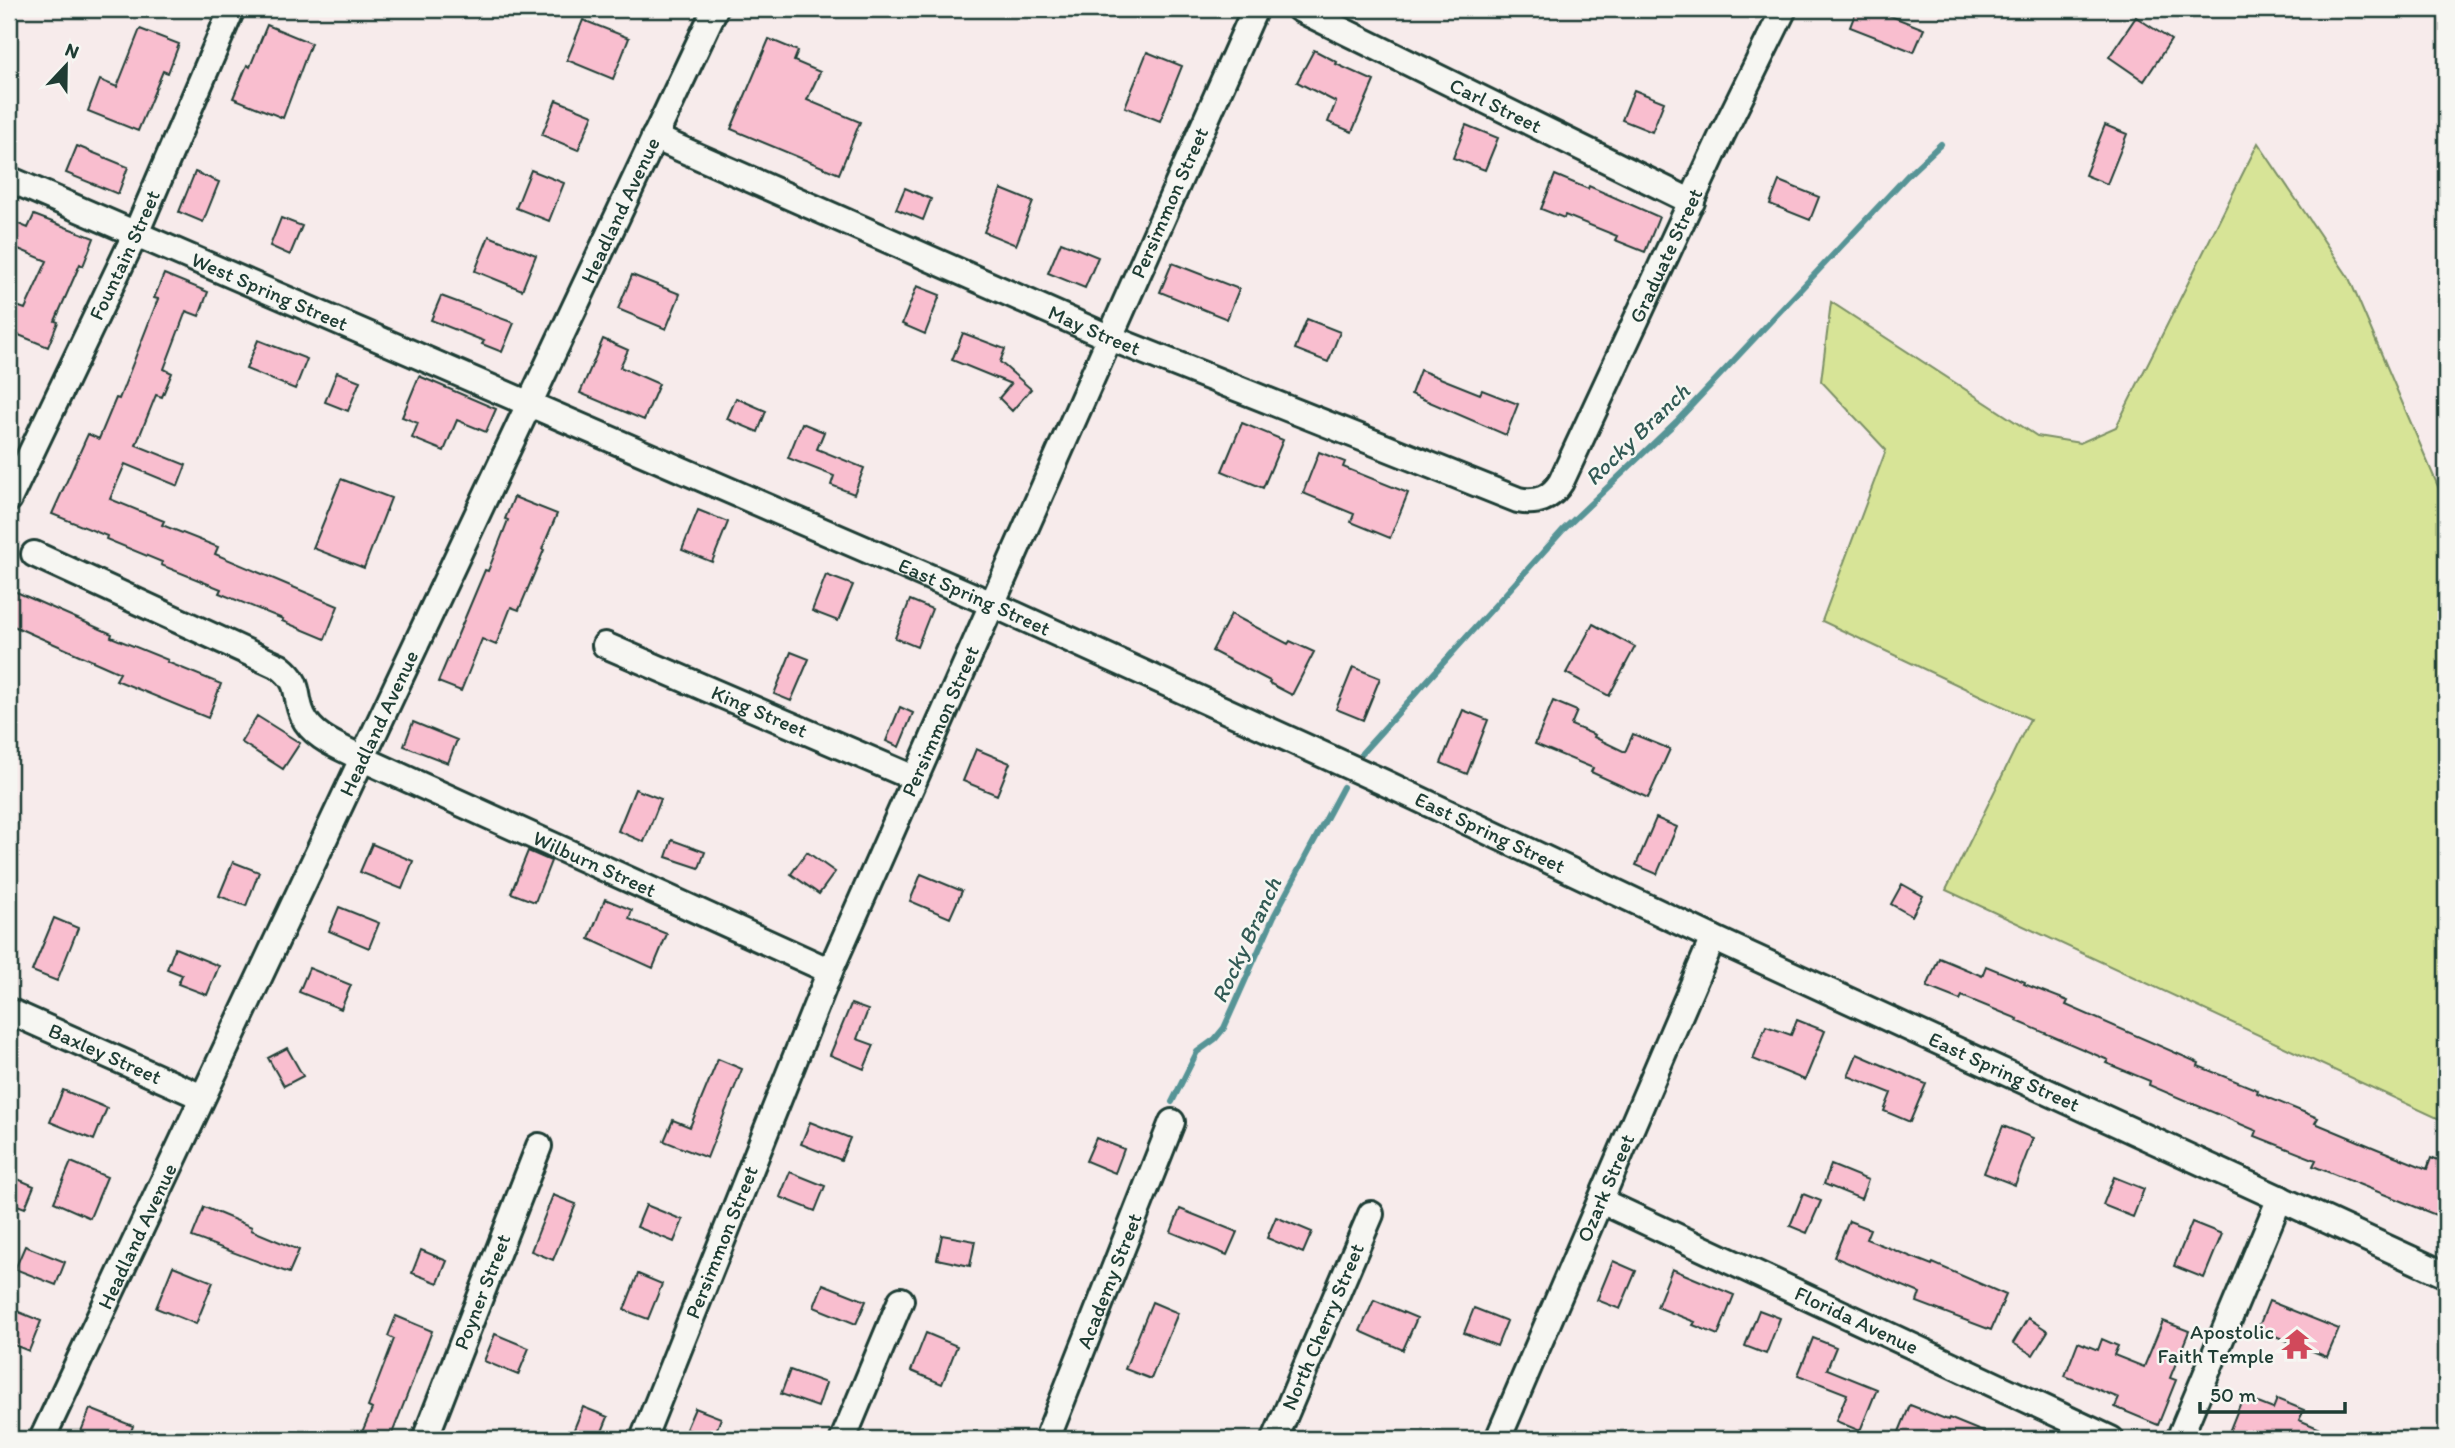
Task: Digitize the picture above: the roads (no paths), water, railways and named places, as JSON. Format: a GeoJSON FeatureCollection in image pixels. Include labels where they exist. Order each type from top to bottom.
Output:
{"type":"FeatureCollection","features":[{"type":"Feature","properties":{"kind":"street","name":"Fountain Street"},"geometry":{"type":"LineString","coordinates":[[9,499],[136,233],[232,9]]}},
{"type":"Feature","properties":{"kind":"street","name":"Headland Avenue"},"geometry":{"type":"LineString","coordinates":[[42,1439],[715,9]]}},
{"type":"Feature","properties":{"kind":"street","name":"Persimmon Street"},"geometry":{"type":"LineString","coordinates":[[643,1439],[830,971],[1255,9]]}},
{"type":"Feature","properties":{"kind":"street","name":"Carl Street"},"geometry":{"type":"LineString","coordinates":[[1299,9],[1692,202]]}},
{"type":"Feature","properties":{"kind":"street","name":"Graduate Street"},"geometry":{"type":"LineString","coordinates":[[1544,499],[1557,489],[1561,482],[1784,9]]}},
{"type":"Feature","properties":{"kind":"street","name":"May Street"},"geometry":{"type":"LineString","coordinates":[[654,137],[1108,337],[1518,500],[1544,499]]}},
{"type":"Feature","properties":{"kind":"street","name":"West Spring Street"},"geometry":{"type":"LineString","coordinates":[[9,178],[529,402]]}},
{"type":"Feature","properties":{"kind":"street","name":"East Spring Street"},"geometry":{"type":"LineString","coordinates":[[529,402],[992,604],[1384,782],[1713,938],[2446,1275]]}},
{"type":"Feature","properties":{"kind":"street","name":"Wilburn Street"},"geometry":{"type":"LineString","coordinates":[[34,554],[280,667],[297,688],[302,714],[313,731],[361,758],[830,971]]}},
{"type":"Feature","properties":{"kind":"street","name":"King Street"},"geometry":{"type":"LineString","coordinates":[[605,645],[914,778]]}},
{"type":"Feature","properties":{"kind":"street","name":"Ozark Street"},"geometry":{"type":"LineString","coordinates":[[1498,1439],[1713,938]]}},
{"type":"Feature","properties":{"kind":"street","name":"Baxley Street"},"geometry":{"type":"LineString","coordinates":[[9,1012],[202,1097]]}},
{"type":"Feature","properties":{"kind":"street","name":"Academy Street"},"geometry":{"type":"LineString","coordinates":[[1047,1439],[1172,1122]]}},
{"type":"Feature","properties":{"kind":"street","name":"Poyner Street"},"geometry":{"type":"LineString","coordinates":[[425,1439],[539,1146]]}},
{"type":"Feature","properties":{"kind":"street"},"geometry":{"type":"LineString","coordinates":[[2179,1439],[2280,1198]]}},
{"type":"Feature","properties":{"kind":"street","name":"Florida Avenue"},"geometry":{"type":"LineString","coordinates":[[1601,1201],[2111,1439]]}},
{"type":"Feature","properties":{"kind":"street","name":"North Cherry Street"},"geometry":{"type":"LineString","coordinates":[[1275,1439],[1371,1214]]}},
{"type":"Feature","properties":{"kind":"street"},"geometry":{"type":"LineString","coordinates":[[843,1439],[901,1300]]}},
{"type":"Feature","properties":{"kind":"waterway","name":"Rocky Branch"},"geometry":{"type":"LineString","coordinates":[[1362,753],[1563,530],[1676,422],[1907,176],[1941,144]]}},
{"type":"Feature","properties":{"kind":"waterway","name":"Rocky Branch"},"geometry":{"type":"LineString","coordinates":[[1172,1102],[1197,1052],[1215,1039],[1224,1028],[1274,916],[1343,787]]}},
{"type":"Feature","properties":{"kind":"place","name":"Apostolic Faith Temple"},"geometry":{"type":"Point","coordinates":[2297,1344]}}]}
